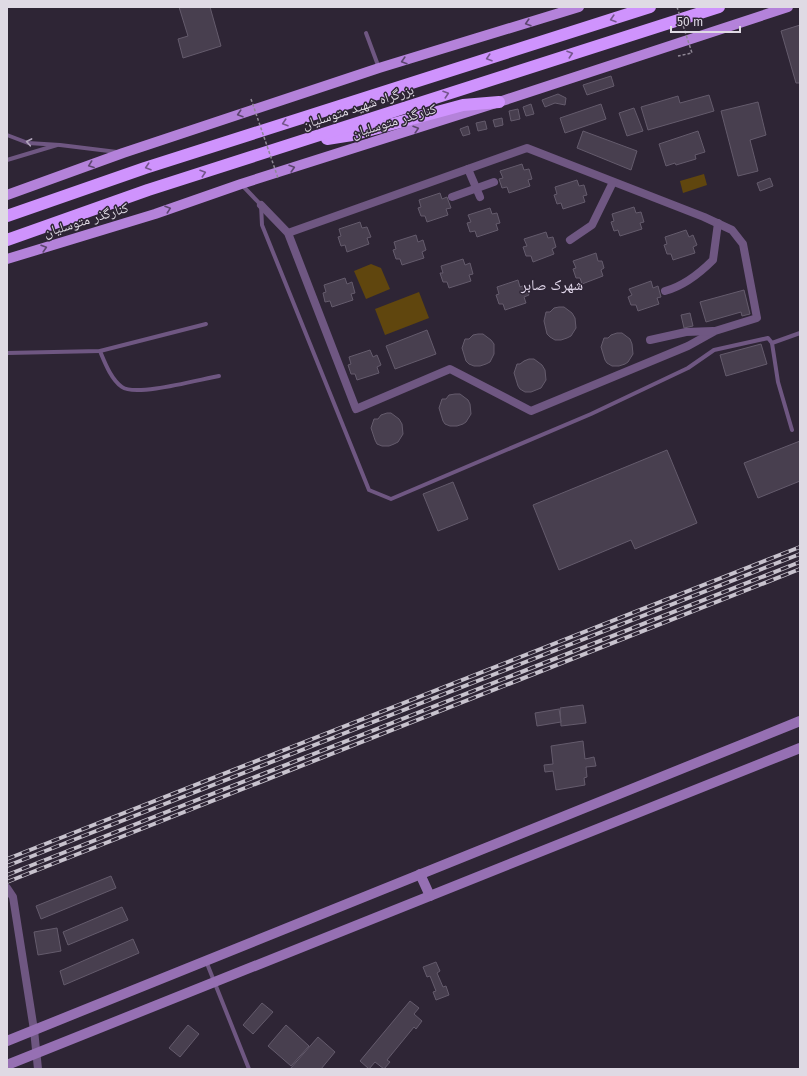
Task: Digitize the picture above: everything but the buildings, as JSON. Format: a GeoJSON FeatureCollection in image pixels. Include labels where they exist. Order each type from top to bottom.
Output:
{"type":"FeatureCollection","features":[{"type":"Feature","properties":{"kind":"highway","name":"بزرگراه شهید متوسلیان"},"geometry":{"type":"LineString","coordinates":[[7,216],[145,168],[650,7]]}},
{"type":"Feature","properties":{"kind":"highway","name":"بزرگراه شهید متوسلیان"},"geometry":{"type":"LineString","coordinates":[[7,240],[148,190],[720,7]]}},
{"type":"Feature","properties":{"kind":"highway"},"geometry":{"type":"LineString","coordinates":[[288,145],[352,135],[463,105],[499,102]]}},
{"type":"Feature","properties":{"kind":"main road"},"geometry":{"type":"LineString","coordinates":[[7,195],[123,153],[379,68],[557,11],[579,7]]}},
{"type":"Feature","properties":{"kind":"main road","name":"کنارگذر متوسلیان"},"geometry":{"type":"LineString","coordinates":[[7,259],[155,214],[241,184],[499,102],[788,7]]}},
{"type":"Feature","properties":{"kind":"street"},"geometry":{"type":"LineString","coordinates":[[261,205],[288,233],[356,409],[450,369],[531,411],[688,346],[716,331],[757,318],[743,244],[732,230],[718,223],[527,148],[288,233]]}},
{"type":"Feature","properties":{"kind":"street"},"geometry":{"type":"LineString","coordinates":[[468,170],[480,197]]}},
{"type":"Feature","properties":{"kind":"street"},"geometry":{"type":"LineString","coordinates":[[452,197],[494,182]]}},
{"type":"Feature","properties":{"kind":"street"},"geometry":{"type":"LineString","coordinates":[[570,240],[592,225],[613,182]]}},
{"type":"Feature","properties":{"kind":"street"},"geometry":{"type":"LineString","coordinates":[[665,291],[676,288],[700,273],[713,260],[718,223]]}},
{"type":"Feature","properties":{"kind":"street"},"geometry":{"type":"LineString","coordinates":[[650,340],[686,332],[716,331]]}},
{"type":"Feature","properties":{"kind":"street"},"geometry":{"type":"LineString","coordinates":[[7,1041],[800,721]]}},
{"type":"Feature","properties":{"kind":"street"},"geometry":{"type":"LineString","coordinates":[[7,1066],[800,748]]}},
{"type":"Feature","properties":{"kind":"street"},"geometry":{"type":"LineString","coordinates":[[420,874],[430,896]]}},
{"type":"Feature","properties":{"kind":"street"},"geometry":{"type":"LineString","coordinates":[[7,888],[13,897],[34,1030],[38,1069]]}},
{"type":"Feature","properties":{"kind":"lane"},"geometry":{"type":"LineString","coordinates":[[366,33],[379,68]]}},
{"type":"Feature","properties":{"kind":"lane"},"geometry":{"type":"LineString","coordinates":[[7,135],[28,142],[123,153]]}},
{"type":"Feature","properties":{"kind":"lane"},"geometry":{"type":"LineString","coordinates":[[7,160],[60,145]]}},
{"type":"Feature","properties":{"kind":"lane"},"geometry":{"type":"LineString","coordinates":[[241,184],[261,205],[262,225],[370,490],[391,499],[591,414],[688,368],[714,350],[768,338],[772,343],[778,382],[792,430]]}},
{"type":"Feature","properties":{"kind":"lane"},"geometry":{"type":"LineString","coordinates":[[7,353],[100,351],[206,324]]}},
{"type":"Feature","properties":{"kind":"lane"},"geometry":{"type":"LineString","coordinates":[[772,343],[800,333]]}},
{"type":"Feature","properties":{"kind":"lane"},"geometry":{"type":"LineString","coordinates":[[100,351],[109,372],[123,388],[131,390],[146,390],[219,376]]}},
{"type":"Feature","properties":{"kind":"lane"},"geometry":{"type":"LineString","coordinates":[[206,960],[250,1069]]}},
{"type":"Feature","properties":{"kind":"path"},"geometry":{"type":"LineString","coordinates":[[677,7],[692,53],[678,56]]}},
{"type":"Feature","properties":{"kind":"path"},"geometry":{"type":"LineString","coordinates":[[251,100],[278,178]]}},
{"type":"Feature","properties":{"kind":"shaded area"},"geometry":{"type":"Polygon","coordinates":[[[704,174],[707,185],[683,193],[680,181],[704,174]]]}},
{"type":"Feature","properties":{"kind":"shaded area"},"geometry":{"type":"Polygon","coordinates":[[[371,264],[381,268],[390,289],[366,299],[354,271],[371,264]]]}},
{"type":"Feature","properties":{"kind":"shaded area"},"geometry":{"type":"Polygon","coordinates":[[[419,292],[429,318],[385,335],[375,309],[419,292]]]}},
{"type":"Feature","properties":{"kind":"railway"},"geometry":{"type":"LineString","coordinates":[[7,859],[800,547]]}},
{"type":"Feature","properties":{"kind":"railway"},"geometry":{"type":"LineString","coordinates":[[7,866],[800,554]]}},
{"type":"Feature","properties":{"kind":"railway"},"geometry":{"type":"LineString","coordinates":[[7,875],[800,562]]}},
{"type":"Feature","properties":{"kind":"railway"},"geometry":{"type":"LineString","coordinates":[[7,882],[800,569]]}},
{"type":"Feature","properties":{"kind":"district","name":"شهرک صابر"},"geometry":{"type":"Point","coordinates":[552,285]}}]}
